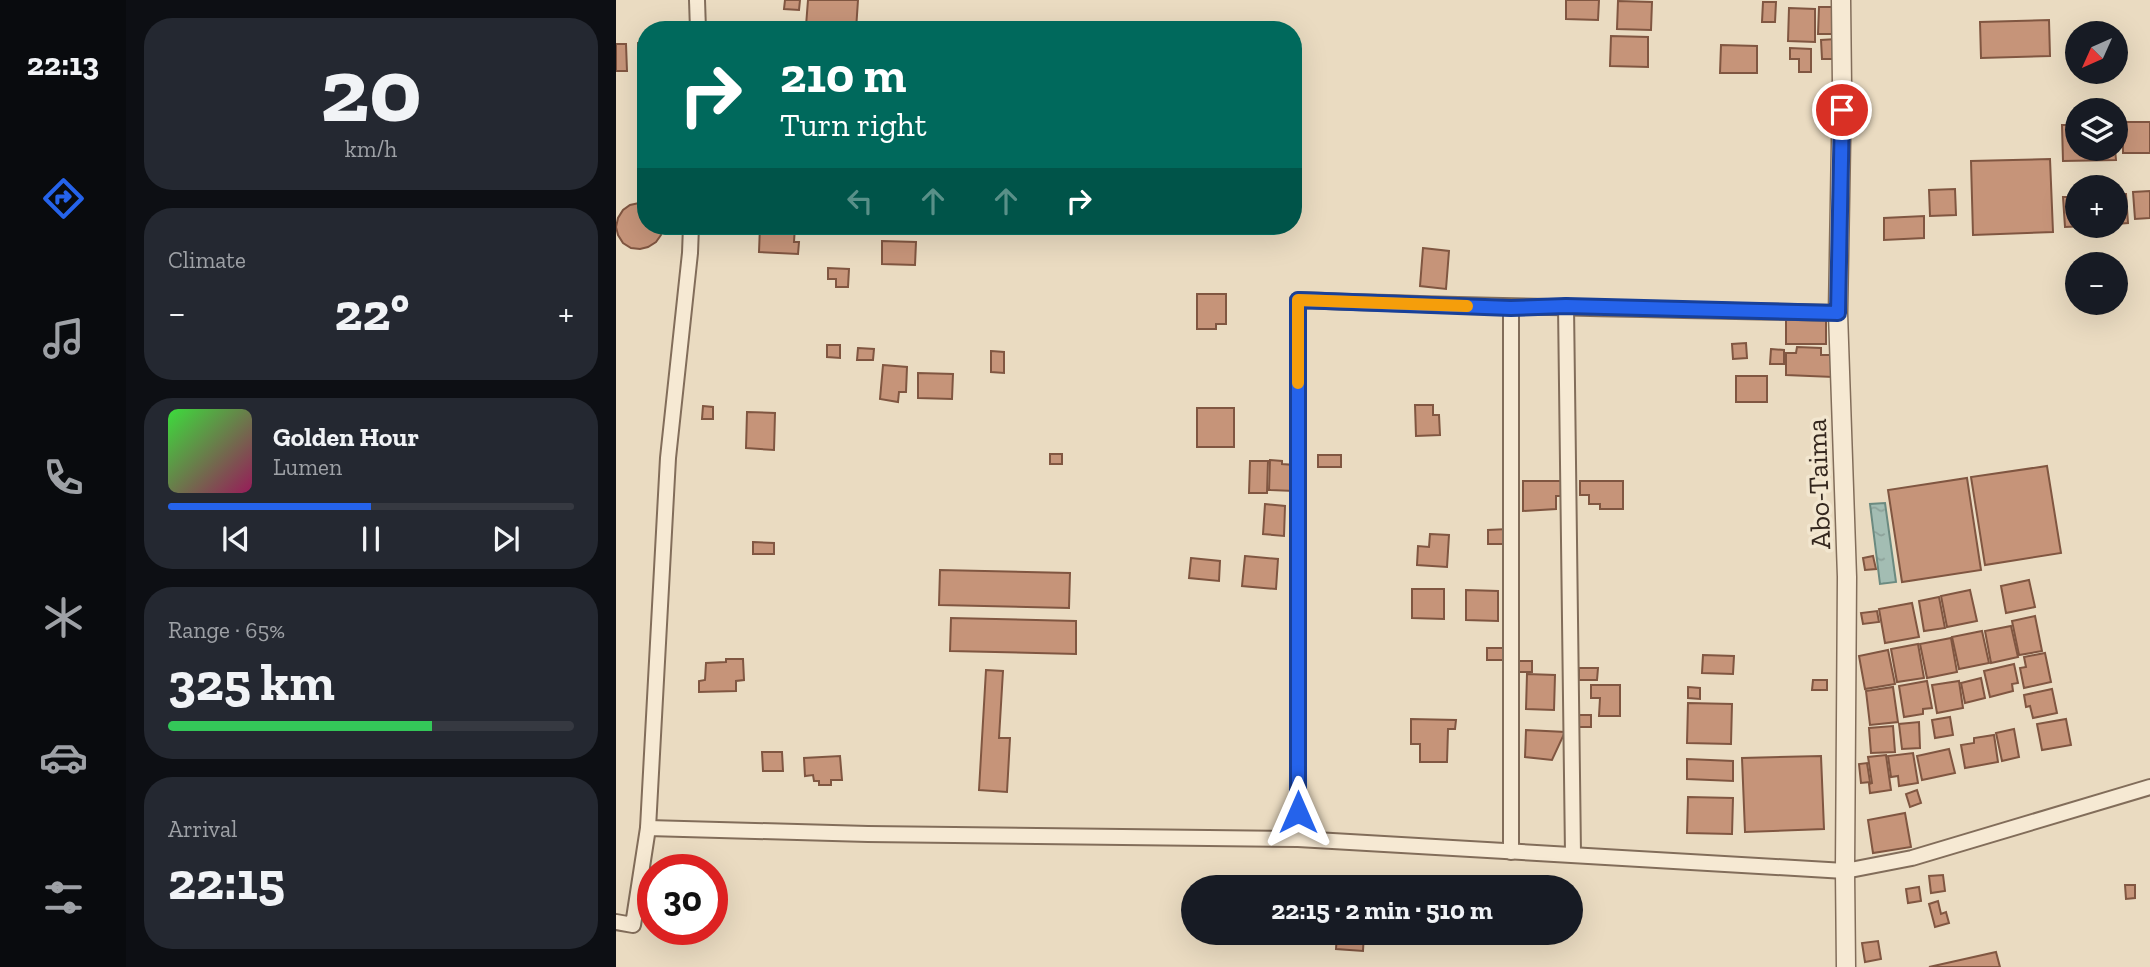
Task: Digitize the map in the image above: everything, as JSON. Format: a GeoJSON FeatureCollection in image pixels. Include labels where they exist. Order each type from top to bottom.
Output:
{"type":"FeatureCollection","features":[{"type":"Feature","properties":{"kind":"street"},"geometry":{"type":"LineString","coordinates":[[697,0],[698,21]]}},
{"type":"Feature","properties":{"kind":"street","name":"Abo-Taima"},"geometry":{"type":"LineString","coordinates":[[1841,0],[1838,313],[1847,577],[1846,967]]}},
{"type":"Feature","properties":{"kind":"street"},"geometry":{"type":"LineString","coordinates":[[616,922],[633,925],[649,828],[668,458],[691,235]]}},
{"type":"Feature","properties":{"kind":"street"},"geometry":{"type":"LineString","coordinates":[[1298,839],[1298,300],[1511,308],[1566,306],[1838,313]]}},
{"type":"Feature","properties":{"kind":"street"},"geometry":{"type":"LineString","coordinates":[[1566,306],[1573,854]]}},
{"type":"Feature","properties":{"kind":"street"},"geometry":{"type":"LineString","coordinates":[[1511,308],[1511,852]]}},
{"type":"Feature","properties":{"kind":"street"},"geometry":{"type":"LineString","coordinates":[[649,828],[868,834],[1298,839],[1845,871],[1912,858],[2150,788]]}},
{"type":"Feature","properties":{"kind":"water"},"geometry":{"type":"Polygon","coordinates":[[[1885,503],[1896,582],[1880,584],[1870,504],[1885,503]]]}},
{"type":"Feature","properties":{"kind":"building"},"geometry":{"type":"Polygon","coordinates":[[[785,0],[800,0],[799,10],[784,9],[785,0]]]}},
{"type":"Feature","properties":{"kind":"building"},"geometry":{"type":"Polygon","coordinates":[[[808,0],[858,0],[857,21],[806,21],[808,0]]]}},
{"type":"Feature","properties":{"kind":"building"},"geometry":{"type":"Polygon","coordinates":[[[1566,0],[1599,0],[1598,20],[1566,19],[1566,0]]]}},
{"type":"Feature","properties":{"kind":"building"},"geometry":{"type":"Polygon","coordinates":[[[1618,1],[1652,2],[1651,30],[1617,29],[1618,1]]]}},
{"type":"Feature","properties":{"kind":"building"},"geometry":{"type":"Polygon","coordinates":[[[1763,2],[1776,2],[1775,22],[1762,22],[1763,2]]]}},
{"type":"Feature","properties":{"kind":"building"},"geometry":{"type":"Polygon","coordinates":[[[1819,7],[1839,7],[1839,34],[1818,34],[1819,7]]]}},
{"type":"Feature","properties":{"kind":"building"},"geometry":{"type":"Polygon","coordinates":[[[1789,8],[1815,9],[1815,42],[1788,41],[1789,8]]]}},
{"type":"Feature","properties":{"kind":"building"},"geometry":{"type":"Polygon","coordinates":[[[2049,20],[2050,56],[1981,58],[1980,22],[2049,20]]]}},
{"type":"Feature","properties":{"kind":"building"},"geometry":{"type":"Polygon","coordinates":[[[1611,36],[1648,37],[1648,67],[1610,66],[1611,36]]]}},
{"type":"Feature","properties":{"kind":"building"},"geometry":{"type":"Polygon","coordinates":[[[1836,39],[1837,59],[1822,59],[1821,40],[1836,39]]]}},
{"type":"Feature","properties":{"kind":"building"},"geometry":{"type":"Polygon","coordinates":[[[616,44],[626,44],[627,71],[616,71],[616,44]]]}},
{"type":"Feature","properties":{"kind":"building"},"geometry":{"type":"Polygon","coordinates":[[[1721,45],[1757,46],[1757,73],[1720,73],[1721,45]]]}},
{"type":"Feature","properties":{"kind":"building"},"geometry":{"type":"Polygon","coordinates":[[[1790,48],[1811,49],[1811,72],[1799,72],[1799,59],[1790,59],[1790,48]]]}},
{"type":"Feature","properties":{"kind":"building"},"geometry":{"type":"Polygon","coordinates":[[[2128,122],[2150,122],[2150,153],[2128,153],[2128,122]]]}},
{"type":"Feature","properties":{"kind":"building"},"geometry":{"type":"Polygon","coordinates":[[[2062,125],[2065,125],[2065,161],[2062,125]]]}},
{"type":"Feature","properties":{"kind":"building"},"geometry":{"type":"Polygon","coordinates":[[[2050,159],[2053,232],[1973,235],[1971,161],[2050,159]]]}},
{"type":"Feature","properties":{"kind":"building"},"geometry":{"type":"Polygon","coordinates":[[[1955,189],[1956,215],[1930,216],[1929,190],[1955,189]]]}},
{"type":"Feature","properties":{"kind":"building"},"geometry":{"type":"Polygon","coordinates":[[[2150,191],[2150,218],[2135,219],[2133,192],[2150,191]]]}},
{"type":"Feature","properties":{"kind":"building"},"geometry":{"type":"Polygon","coordinates":[[[637,203],[637,235],[661,235],[648,247],[631,248],[623,243],[618,235],[618,218],[630,205],[637,203]]]}},
{"type":"Feature","properties":{"kind":"building"},"geometry":{"type":"Polygon","coordinates":[[[1924,216],[1924,238],[1884,240],[1884,218],[1924,216]]]}},
{"type":"Feature","properties":{"kind":"building"},"geometry":{"type":"Polygon","coordinates":[[[760,235],[794,235],[794,242],[799,242],[798,254],[759,252],[760,235]]]}},
{"type":"Feature","properties":{"kind":"building"},"geometry":{"type":"Polygon","coordinates":[[[882,241],[916,242],[915,265],[882,264],[882,241]]]}},
{"type":"Feature","properties":{"kind":"building"},"geometry":{"type":"Polygon","coordinates":[[[1423,248],[1449,251],[1446,289],[1420,286],[1423,248]]]}},
{"type":"Feature","properties":{"kind":"building"},"geometry":{"type":"Polygon","coordinates":[[[828,268],[849,269],[848,287],[836,287],[836,279],[828,279],[828,268]]]}},
{"type":"Feature","properties":{"kind":"building"},"geometry":{"type":"Polygon","coordinates":[[[1197,294],[1226,294],[1226,324],[1216,324],[1216,329],[1197,329],[1197,294]]]}},
{"type":"Feature","properties":{"kind":"building"},"geometry":{"type":"Polygon","coordinates":[[[1786,320],[1826,320],[1826,344],[1786,344],[1786,320]]]}},
{"type":"Feature","properties":{"kind":"building"},"geometry":{"type":"Polygon","coordinates":[[[1746,343],[1747,358],[1733,359],[1732,344],[1746,343]]]}},
{"type":"Feature","properties":{"kind":"building"},"geometry":{"type":"Polygon","coordinates":[[[827,345],[840,345],[840,358],[827,357],[827,345]]]}},
{"type":"Feature","properties":{"kind":"building"},"geometry":{"type":"Polygon","coordinates":[[[1797,347],[1821,348],[1821,355],[1833,355],[1833,377],[1786,375],[1786,353],[1796,353],[1797,347]]]}},
{"type":"Feature","properties":{"kind":"building"},"geometry":{"type":"Polygon","coordinates":[[[858,348],[874,349],[873,360],[857,360],[858,348]]]}},
{"type":"Feature","properties":{"kind":"building"},"geometry":{"type":"Polygon","coordinates":[[[1771,349],[1784,350],[1784,364],[1770,364],[1771,349]]]}},
{"type":"Feature","properties":{"kind":"building"},"geometry":{"type":"Polygon","coordinates":[[[991,351],[1004,352],[1004,373],[991,372],[991,351]]]}},
{"type":"Feature","properties":{"kind":"building"},"geometry":{"type":"Polygon","coordinates":[[[883,365],[907,367],[906,392],[899,392],[898,402],[880,399],[883,365]]]}},
{"type":"Feature","properties":{"kind":"building"},"geometry":{"type":"Polygon","coordinates":[[[918,373],[953,374],[952,399],[918,398],[918,373]]]}},
{"type":"Feature","properties":{"kind":"building"},"geometry":{"type":"Polygon","coordinates":[[[1736,376],[1767,376],[1767,402],[1736,402],[1736,376]]]}},
{"type":"Feature","properties":{"kind":"building"},"geometry":{"type":"Polygon","coordinates":[[[1415,405],[1433,405],[1433,415],[1439,415],[1440,435],[1416,436],[1415,405]]]}},
{"type":"Feature","properties":{"kind":"building"},"geometry":{"type":"Polygon","coordinates":[[[703,406],[713,407],[713,419],[702,419],[703,406]]]}},
{"type":"Feature","properties":{"kind":"building"},"geometry":{"type":"Polygon","coordinates":[[[1197,408],[1234,408],[1234,447],[1197,447],[1197,408]]]}},
{"type":"Feature","properties":{"kind":"building"},"geometry":{"type":"Polygon","coordinates":[[[747,412],[775,413],[774,450],[746,448],[747,412]]]}},
{"type":"Feature","properties":{"kind":"building"},"geometry":{"type":"Polygon","coordinates":[[[1050,454],[1062,454],[1062,464],[1050,464],[1050,454]]]}},
{"type":"Feature","properties":{"kind":"building"},"geometry":{"type":"Polygon","coordinates":[[[1318,455],[1341,455],[1341,467],[1318,467],[1318,455]]]}},
{"type":"Feature","properties":{"kind":"building"},"geometry":{"type":"Polygon","coordinates":[[[1270,460],[1295,465],[1294,491],[1269,490],[1270,460]]]}},
{"type":"Feature","properties":{"kind":"building"},"geometry":{"type":"Polygon","coordinates":[[[1250,461],[1268,461],[1267,493],[1249,493],[1250,461]]]}},
{"type":"Feature","properties":{"kind":"building"},"geometry":{"type":"Polygon","coordinates":[[[2047,466],[2061,553],[1985,565],[1971,477],[2047,466]]]}},
{"type":"Feature","properties":{"kind":"building"},"geometry":{"type":"Polygon","coordinates":[[[1967,478],[1981,570],[1902,582],[1888,490],[1967,478]]]}},
{"type":"Feature","properties":{"kind":"building"},"geometry":{"type":"Polygon","coordinates":[[[1523,481],[1563,481],[1564,496],[1556,496],[1556,509],[1523,511],[1523,481]]]}},
{"type":"Feature","properties":{"kind":"building"},"geometry":{"type":"Polygon","coordinates":[[[1580,481],[1623,481],[1623,509],[1600,509],[1600,504],[1589,504],[1589,495],[1580,495],[1580,481]]]}},
{"type":"Feature","properties":{"kind":"building"},"geometry":{"type":"Polygon","coordinates":[[[1265,504],[1285,506],[1284,536],[1263,534],[1265,504]]]}},
{"type":"Feature","properties":{"kind":"building"},"geometry":{"type":"Polygon","coordinates":[[[1508,529],[1509,544],[1488,544],[1488,530],[1508,529]]]}},
{"type":"Feature","properties":{"kind":"building"},"geometry":{"type":"Polygon","coordinates":[[[1430,534],[1449,535],[1447,567],[1417,565],[1418,546],[1429,547],[1430,534]]]}},
{"type":"Feature","properties":{"kind":"building"},"geometry":{"type":"Polygon","coordinates":[[[753,542],[774,543],[774,554],[753,554],[753,542]]]}},
{"type":"Feature","properties":{"kind":"building"},"geometry":{"type":"Polygon","coordinates":[[[1245,556],[1278,559],[1276,589],[1242,586],[1245,556]]]}},
{"type":"Feature","properties":{"kind":"building"},"geometry":{"type":"Polygon","coordinates":[[[1873,556],[1876,569],[1865,570],[1863,558],[1873,556]]]}},
{"type":"Feature","properties":{"kind":"building"},"geometry":{"type":"Polygon","coordinates":[[[1191,558],[1220,561],[1219,581],[1189,578],[1191,558]]]}},
{"type":"Feature","properties":{"kind":"building"},"geometry":{"type":"Polygon","coordinates":[[[940,570],[1070,573],[1069,608],[939,605],[940,570]]]}},
{"type":"Feature","properties":{"kind":"building"},"geometry":{"type":"Polygon","coordinates":[[[2029,580],[2035,607],[2006,613],[2001,586],[2029,580]]]}},
{"type":"Feature","properties":{"kind":"building"},"geometry":{"type":"Polygon","coordinates":[[[1412,589],[1444,589],[1444,619],[1412,618],[1412,589]]]}},
{"type":"Feature","properties":{"kind":"building"},"geometry":{"type":"Polygon","coordinates":[[[1466,590],[1498,591],[1498,621],[1466,620],[1466,590]]]}},
{"type":"Feature","properties":{"kind":"building"},"geometry":{"type":"Polygon","coordinates":[[[1970,590],[1977,621],[1947,627],[1941,596],[1970,590]]]}},
{"type":"Feature","properties":{"kind":"building"},"geometry":{"type":"Polygon","coordinates":[[[1939,597],[1945,628],[1924,631],[1919,601],[1939,597]]]}},
{"type":"Feature","properties":{"kind":"building"},"geometry":{"type":"Polygon","coordinates":[[[1912,603],[1919,637],[1885,643],[1879,609],[1912,603]]]}},
{"type":"Feature","properties":{"kind":"building"},"geometry":{"type":"Polygon","coordinates":[[[1877,611],[1879,622],[1863,624],[1861,613],[1877,611]]]}},
{"type":"Feature","properties":{"kind":"building"},"geometry":{"type":"Polygon","coordinates":[[[2035,616],[2042,651],[2019,655],[2012,621],[2035,616]]]}},
{"type":"Feature","properties":{"kind":"building"},"geometry":{"type":"Polygon","coordinates":[[[951,618],[1076,621],[1076,654],[950,651],[951,618]]]}},
{"type":"Feature","properties":{"kind":"building"},"geometry":{"type":"Polygon","coordinates":[[[2011,626],[2018,657],[1991,663],[1985,631],[2011,626]]]}},
{"type":"Feature","properties":{"kind":"building"},"geometry":{"type":"Polygon","coordinates":[[[1982,631],[1989,663],[1959,669],[1952,637],[1982,631]]]}},
{"type":"Feature","properties":{"kind":"building"},"geometry":{"type":"Polygon","coordinates":[[[1951,638],[1957,672],[1927,678],[1920,644],[1951,638]]]}},
{"type":"Feature","properties":{"kind":"building"},"geometry":{"type":"Polygon","coordinates":[[[1918,644],[1924,678],[1897,682],[1891,649],[1918,644]]]}},
{"type":"Feature","properties":{"kind":"building"},"geometry":{"type":"Polygon","coordinates":[[[1487,648],[1508,648],[1507,660],[1487,660],[1487,648]]]}},
{"type":"Feature","properties":{"kind":"building"},"geometry":{"type":"Polygon","coordinates":[[[1888,650],[1895,684],[1865,689],[1859,656],[1888,650]]]}},
{"type":"Feature","properties":{"kind":"building"},"geometry":{"type":"Polygon","coordinates":[[[2045,653],[2051,682],[2024,688],[2020,668],[2026,667],[2024,657],[2045,653]]]}},
{"type":"Feature","properties":{"kind":"building"},"geometry":{"type":"Polygon","coordinates":[[[1703,655],[1734,656],[1733,674],[1702,673],[1703,655]]]}},
{"type":"Feature","properties":{"kind":"building"},"geometry":{"type":"Polygon","coordinates":[[[726,659],[743,659],[744,680],[736,681],[736,691],[699,692],[699,681],[705,680],[706,663],[726,662],[726,659]]]}},
{"type":"Feature","properties":{"kind":"building"},"geometry":{"type":"Polygon","coordinates":[[[1519,661],[1532,661],[1532,672],[1519,672],[1519,661]]]}},
{"type":"Feature","properties":{"kind":"building"},"geometry":{"type":"Polygon","coordinates":[[[2014,664],[2018,683],[2012,684],[2013,691],[1990,697],[1984,671],[2014,664]]]}},
{"type":"Feature","properties":{"kind":"building"},"geometry":{"type":"Polygon","coordinates":[[[1579,668],[1598,668],[1597,680],[1579,680],[1579,668]]]}},
{"type":"Feature","properties":{"kind":"building"},"geometry":{"type":"Polygon","coordinates":[[[986,670],[1003,671],[999,738],[1010,738],[1007,792],[979,790],[986,670]]]}},
{"type":"Feature","properties":{"kind":"building"},"geometry":{"type":"Polygon","coordinates":[[[1527,674],[1555,675],[1554,710],[1526,709],[1527,674]]]}},
{"type":"Feature","properties":{"kind":"building"},"geometry":{"type":"Polygon","coordinates":[[[1981,678],[1985,698],[1965,703],[1961,683],[1981,678]]]}},
{"type":"Feature","properties":{"kind":"building"},"geometry":{"type":"Polygon","coordinates":[[[1813,680],[1827,680],[1827,690],[1812,690],[1813,680]]]}},
{"type":"Feature","properties":{"kind":"building"},"geometry":{"type":"Polygon","coordinates":[[[1927,681],[1932,708],[1923,709],[1923,714],[1904,717],[1899,686],[1927,681]]]}},
{"type":"Feature","properties":{"kind":"building"},"geometry":{"type":"Polygon","coordinates":[[[1959,681],[1963,708],[1937,713],[1932,685],[1959,681]]]}},
{"type":"Feature","properties":{"kind":"building"},"geometry":{"type":"Polygon","coordinates":[[[1591,685],[1620,685],[1620,716],[1599,716],[1600,698],[1591,698],[1591,685]]]}},
{"type":"Feature","properties":{"kind":"building"},"geometry":{"type":"Polygon","coordinates":[[[1688,687],[1700,688],[1700,699],[1688,698],[1688,687]]]}},
{"type":"Feature","properties":{"kind":"building"},"geometry":{"type":"Polygon","coordinates":[[[1893,687],[1898,722],[1870,725],[1866,691],[1893,687]]]}},
{"type":"Feature","properties":{"kind":"building"},"geometry":{"type":"Polygon","coordinates":[[[2052,689],[2057,713],[2033,718],[2030,706],[2026,707],[2024,695],[2052,689]]]}},
{"type":"Feature","properties":{"kind":"building"},"geometry":{"type":"Polygon","coordinates":[[[1688,703],[1732,704],[1731,744],[1687,743],[1688,703]]]}},
{"type":"Feature","properties":{"kind":"building"},"geometry":{"type":"Polygon","coordinates":[[[1578,715],[1591,715],[1591,727],[1578,727],[1578,715]]]}},
{"type":"Feature","properties":{"kind":"building"},"geometry":{"type":"Polygon","coordinates":[[[1950,717],[1953,735],[1935,738],[1932,720],[1950,717]]]}},
{"type":"Feature","properties":{"kind":"building"},"geometry":{"type":"Polygon","coordinates":[[[1411,719],[1456,720],[1455,729],[1448,729],[1447,762],[1420,762],[1420,744],[1411,744],[1411,719]]]}},
{"type":"Feature","properties":{"kind":"building"},"geometry":{"type":"Polygon","coordinates":[[[2066,719],[2071,745],[2042,750],[2037,724],[2066,719]]]}},
{"type":"Feature","properties":{"kind":"building"},"geometry":{"type":"Polygon","coordinates":[[[1919,722],[1920,748],[1902,749],[1899,724],[1919,722]]]}},
{"type":"Feature","properties":{"kind":"building"},"geometry":{"type":"Polygon","coordinates":[[[1893,726],[1895,752],[1871,753],[1869,728],[1893,726]]]}},
{"type":"Feature","properties":{"kind":"building"},"geometry":{"type":"Polygon","coordinates":[[[2014,729],[2019,757],[2002,761],[1996,733],[2014,729]]]}},
{"type":"Feature","properties":{"kind":"building"},"geometry":{"type":"Polygon","coordinates":[[[1526,730],[1565,732],[1552,760],[1525,757],[1526,730]]]}},
{"type":"Feature","properties":{"kind":"building"},"geometry":{"type":"Polygon","coordinates":[[[1994,735],[1998,762],[1965,768],[1961,745],[1974,743],[1974,738],[1994,735]]]}},
{"type":"Feature","properties":{"kind":"building"},"geometry":{"type":"Polygon","coordinates":[[[1949,749],[1955,773],[1922,780],[1917,756],[1949,749]]]}},
{"type":"Feature","properties":{"kind":"building"},"geometry":{"type":"Polygon","coordinates":[[[762,752],[782,752],[783,771],[763,771],[762,752]]]}},
{"type":"Feature","properties":{"kind":"building"},"geometry":{"type":"Polygon","coordinates":[[[1913,753],[1918,783],[1899,786],[1898,776],[1891,777],[1888,756],[1913,753]]]}},
{"type":"Feature","properties":{"kind":"building"},"geometry":{"type":"Polygon","coordinates":[[[1886,755],[1891,790],[1870,793],[1869,784],[1872,783],[1868,757],[1886,755]]]}},
{"type":"Feature","properties":{"kind":"building"},"geometry":{"type":"Polygon","coordinates":[[[840,756],[842,780],[831,780],[831,785],[819,785],[819,781],[814,781],[813,775],[805,776],[804,758],[840,756]]]}},
{"type":"Feature","properties":{"kind":"building"},"geometry":{"type":"Polygon","coordinates":[[[1821,756],[1824,829],[1745,832],[1742,758],[1821,756]]]}},
{"type":"Feature","properties":{"kind":"building"},"geometry":{"type":"Polygon","coordinates":[[[1687,759],[1733,761],[1733,781],[1687,779],[1687,759]]]}},
{"type":"Feature","properties":{"kind":"building"},"geometry":{"type":"Polygon","coordinates":[[[1867,763],[1870,782],[1861,783],[1859,764],[1867,763]]]}},
{"type":"Feature","properties":{"kind":"building"},"geometry":{"type":"Polygon","coordinates":[[[1917,790],[1921,803],[1910,807],[1906,794],[1917,790]]]}},
{"type":"Feature","properties":{"kind":"building"},"geometry":{"type":"Polygon","coordinates":[[[1688,797],[1733,798],[1732,834],[1687,833],[1688,797]]]}},
{"type":"Feature","properties":{"kind":"building"},"geometry":{"type":"Polygon","coordinates":[[[1905,813],[1911,847],[1873,853],[1868,820],[1905,813]]]}},
{"type":"Feature","properties":{"kind":"building"},"geometry":{"type":"Polygon","coordinates":[[[1943,875],[1945,891],[1931,893],[1929,876],[1943,875]]]}},
{"type":"Feature","properties":{"kind":"building"},"geometry":{"type":"Polygon","coordinates":[[[2125,885],[2135,885],[2135,898],[2126,899],[2125,885]]]}},
{"type":"Feature","properties":{"kind":"building"},"geometry":{"type":"Polygon","coordinates":[[[1919,887],[1921,901],[1908,903],[1906,889],[1919,887]]]}},
{"type":"Feature","properties":{"kind":"building"},"geometry":{"type":"Polygon","coordinates":[[[1938,901],[1941,914],[1946,912],[1949,923],[1935,927],[1929,904],[1938,901]]]}},
{"type":"Feature","properties":{"kind":"building"},"geometry":{"type":"Polygon","coordinates":[[[1878,941],[1881,959],[1865,962],[1862,943],[1878,941]]]}},
{"type":"Feature","properties":{"kind":"building"},"geometry":{"type":"Polygon","coordinates":[[[1336,945],[1363,945],[1363,951],[1336,949],[1336,945]]]}},
{"type":"Feature","properties":{"kind":"building"},"geometry":{"type":"Polygon","coordinates":[[[1996,952],[2000,967],[1929,967],[1996,952]]]}},
{"type":"Feature","properties":{"kind":"slow traffic"},"geometry":{"type":"LineString","coordinates":[[1298,383],[1298,300],[1467,306]]}},
{"type":"Feature","properties":{"kind":"route"},"geometry":{"type":"LineString","coordinates":[[1298,812],[1298,300],[1511,308],[1566,306],[1838,313],[1842,110]]}}]}
